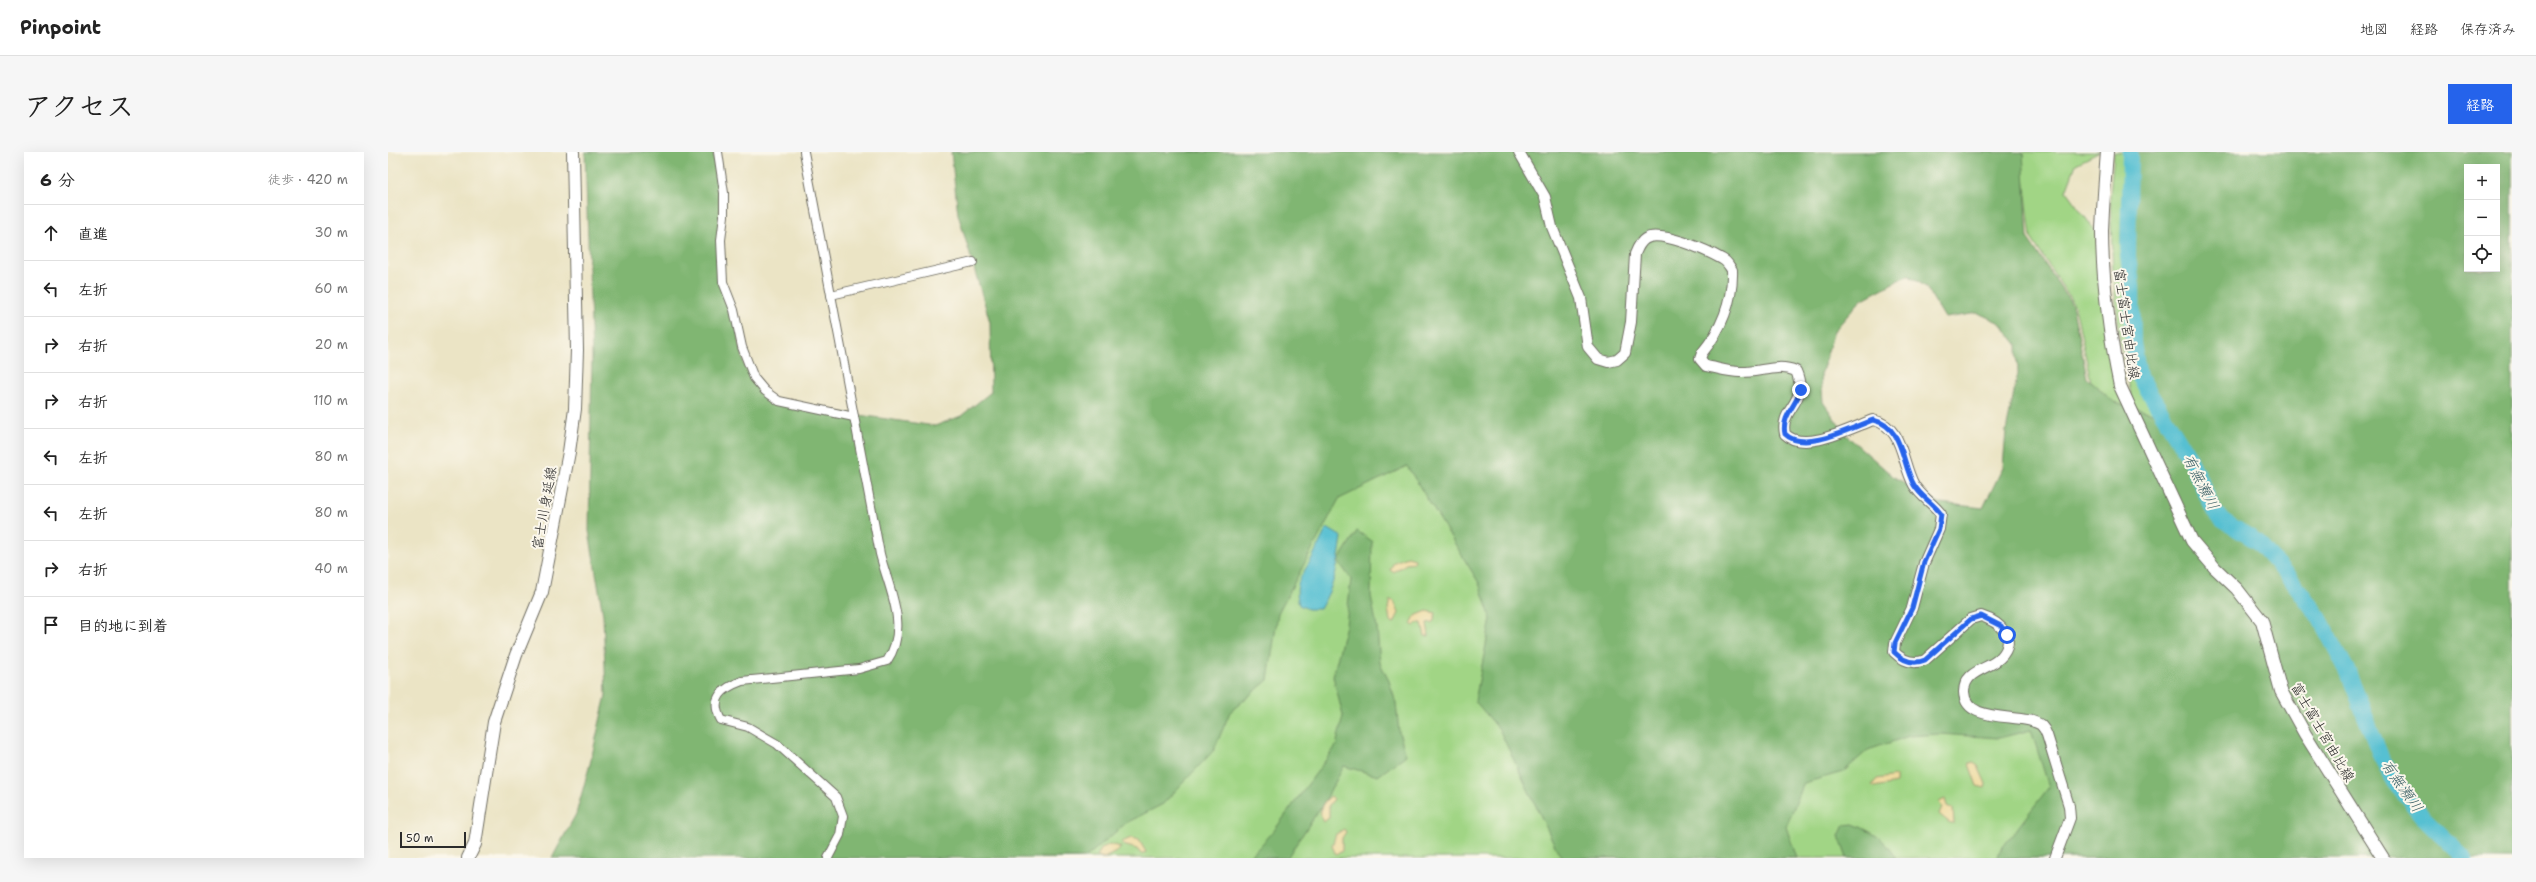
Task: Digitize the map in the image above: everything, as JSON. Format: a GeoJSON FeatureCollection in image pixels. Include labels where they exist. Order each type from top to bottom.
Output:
{"type":"FeatureCollection","features":[{"type":"Feature","properties":{"kind":"main road","name":"富士川身延線"},"geometry":{"type":"LineString","coordinates":[[468,858],[475,844],[494,722],[516,655],[542,592],[569,452],[575,409],[577,350],[573,152]]}},
{"type":"Feature","properties":{"kind":"main road","name":"富士富士宮由比線"},"geometry":{"type":"LineString","coordinates":[[2107,152],[2102,231],[2103,258],[2115,362],[2120,386],[2192,542],[2215,568],[2237,589],[2262,621],[2281,691],[2305,734],[2383,858]]}},
{"type":"Feature","properties":{"kind":"street"},"geometry":{"type":"LineString","coordinates":[[718,152],[724,193],[724,216],[721,240],[723,282],[734,310],[742,348],[754,378],[765,391],[779,401],[854,417]]}},
{"type":"Feature","properties":{"kind":"street"},"geometry":{"type":"LineString","coordinates":[[804,152],[882,559],[898,614],[894,651],[887,662],[873,666],[742,681],[726,687],[718,696],[716,711],[721,720],[748,727],[777,744],[836,797],[843,816],[840,835],[828,858]]}},
{"type":"Feature","properties":{"kind":"street"},"geometry":{"type":"LineString","coordinates":[[1519,152],[1545,197],[1552,227],[1581,298],[1588,347],[1598,359],[1608,362],[1617,360],[1625,353],[1632,322],[1635,254],[1639,246],[1645,238],[1652,236],[1671,238],[1722,259],[1732,270],[1732,286],[1724,318],[1702,353],[1700,359],[1702,363],[1706,366],[1740,372],[1777,367],[1787,367],[1796,371],[1801,390],[1797,401],[1785,420],[1784,428],[1785,434],[1795,441],[1812,442],[1873,420],[1884,422],[1893,431],[1905,456],[1913,483],[1920,494],[1934,504],[1941,514],[1939,529],[1924,562],[1912,608],[1895,643],[1894,652],[1909,662],[1918,663],[1925,660],[1971,619],[1981,616],[2001,626],[2007,635],[2007,645],[2000,658],[1973,673],[1965,684],[1964,693],[1968,703],[1974,710],[1985,714],[2031,721],[2041,725],[2048,735],[2069,806],[2070,818],[2055,858]]}},
{"type":"Feature","properties":{"kind":"street"},"geometry":{"type":"LineString","coordinates":[[831,295],[972,262]]}},
{"type":"Feature","properties":{"kind":"green space"},"geometry":{"type":"Polygon","coordinates":[[[585,152],[713,152],[719,200],[722,280],[734,317],[745,367],[769,402],[935,426],[961,416],[991,392],[990,322],[958,214],[951,152],[2023,152],[2028,239],[2072,304],[2087,378],[2114,402],[2159,415],[2143,370],[2123,265],[2121,242],[2122,192],[2132,171],[2130,152],[2512,152],[2512,858],[1998,858],[1999,852],[2049,787],[2031,730],[1999,738],[1939,734],[1909,736],[1868,750],[1843,772],[1804,783],[1786,827],[1797,858],[1563,858],[1558,852],[1499,729],[1475,701],[1491,619],[1479,583],[1407,466],[1339,499],[1278,613],[1268,680],[1230,712],[1214,750],[1163,804],[1126,823],[1085,858],[552,858],[576,814],[590,764],[606,695],[603,615],[589,531],[592,356],[585,152]],[[1908,275],[1861,300],[1834,331],[1821,375],[1823,402],[1846,435],[1894,477],[1940,503],[1983,508],[2003,467],[2006,431],[2018,373],[2017,344],[2000,323],[1978,313],[1945,318],[1926,287],[1908,275]]]}},
{"type":"Feature","properties":{"kind":"green space"},"geometry":{"type":"Polygon","coordinates":[[[2021,152],[2100,152],[2076,164],[2066,191],[2096,232],[2128,406],[2109,402],[2091,382],[2075,306],[2031,238],[2021,152]]]}},
{"type":"Feature","properties":{"kind":"green space"},"geometry":{"type":"Polygon","coordinates":[[[2114,152],[2128,152],[2131,173],[2123,190],[2123,264],[2139,346],[2159,416],[2134,408],[2120,342],[2113,273],[2110,195],[2114,152]]]}},
{"type":"Feature","properties":{"kind":"green space"},"geometry":{"type":"Polygon","coordinates":[[[1371,421],[1441,451],[1653,858],[1040,858],[1371,421]]]}},
{"type":"Feature","properties":{"kind":"green space"},"geometry":{"type":"Polygon","coordinates":[[[1357,531],[1372,541],[1371,596],[1377,628],[1380,663],[1389,681],[1396,703],[1399,732],[1406,755],[1378,776],[1344,766],[1326,799],[1287,858],[1249,858],[1273,832],[1336,746],[1343,716],[1333,676],[1346,625],[1351,579],[1338,561],[1357,531]]]}},
{"type":"Feature","properties":{"kind":"green space"},"geometry":{"type":"Polygon","coordinates":[[[1783,716],[2078,725],[2109,858],[1720,858],[1783,716]]]}},
{"type":"Feature","properties":{"kind":"green space"},"geometry":{"type":"Polygon","coordinates":[[[1853,824],[1878,837],[1888,846],[1896,858],[1847,858],[1839,836],[1844,825],[1853,824]]]}},
{"type":"Feature","properties":{"kind":"sand"},"geometry":{"type":"Polygon","coordinates":[[[1408,557],[1415,559],[1414,563],[1406,564],[1393,572],[1390,570],[1394,562],[1408,557]]]}},
{"type":"Feature","properties":{"kind":"sand"},"geometry":{"type":"Polygon","coordinates":[[[1390,600],[1394,601],[1399,613],[1394,623],[1390,621],[1388,608],[1390,600]]]}},
{"type":"Feature","properties":{"kind":"sand"},"geometry":{"type":"Polygon","coordinates":[[[1427,611],[1436,613],[1433,622],[1427,623],[1429,636],[1425,636],[1422,623],[1417,623],[1414,626],[1411,624],[1415,616],[1427,611]]]}},
{"type":"Feature","properties":{"kind":"sand"},"geometry":{"type":"Polygon","coordinates":[[[1972,762],[1978,766],[1986,784],[1985,788],[1977,786],[1969,764],[1972,762]]]}},
{"type":"Feature","properties":{"kind":"sand"},"geometry":{"type":"Polygon","coordinates":[[[1896,776],[1896,783],[1874,787],[1872,785],[1877,779],[1896,776]]]}},
{"type":"Feature","properties":{"kind":"sand"},"geometry":{"type":"Polygon","coordinates":[[[1331,796],[1334,799],[1329,805],[1329,818],[1323,822],[1321,818],[1321,808],[1325,801],[1331,796]]]}},
{"type":"Feature","properties":{"kind":"sand"},"geometry":{"type":"Polygon","coordinates":[[[1945,799],[1947,806],[1953,809],[1954,823],[1950,823],[1939,814],[1942,807],[1939,802],[1945,799]]]}},
{"type":"Feature","properties":{"kind":"sand"},"geometry":{"type":"Polygon","coordinates":[[[1344,829],[1346,832],[1342,838],[1342,851],[1336,855],[1332,846],[1336,834],[1344,829]]]}},
{"type":"Feature","properties":{"kind":"sand"},"geometry":{"type":"Polygon","coordinates":[[[1131,838],[1139,840],[1146,852],[1141,854],[1137,849],[1123,845],[1122,842],[1131,838]]]}},
{"type":"Feature","properties":{"kind":"sand"},"geometry":{"type":"Polygon","coordinates":[[[1110,844],[1121,847],[1118,851],[1104,858],[1097,856],[1102,848],[1110,844]]]}},
{"type":"Feature","properties":{"kind":"water"},"geometry":{"type":"Polygon","coordinates":[[[1327,528],[1342,537],[1337,566],[1329,591],[1320,609],[1308,609],[1299,605],[1297,597],[1298,584],[1327,528]]]}},
{"type":"Feature","properties":{"kind":"waterway","name":"有無瀬川"},"geometry":{"type":"LineString","coordinates":[[2130,152],[2128,256],[2132,285],[2133,343],[2139,376],[2189,457],[2214,511],[2222,520],[2258,542],[2293,582],[2319,617],[2348,672],[2381,757],[2395,782],[2421,815],[2465,858]]}},
{"type":"Feature","properties":{"kind":"route"},"geometry":{"type":"LineString","coordinates":[[1801,390],[1797,401],[1785,420],[1785,434],[1789,438],[1795,441],[1812,442],[1873,420],[1884,422],[1893,431],[1905,456],[1913,483],[1920,494],[1934,504],[1941,514],[1939,529],[1924,562],[1912,608],[1895,643],[1894,652],[1900,658],[1909,662],[1918,663],[1925,660],[1971,619],[1981,616],[1992,620],[2001,626],[2007,635]]}}]}
